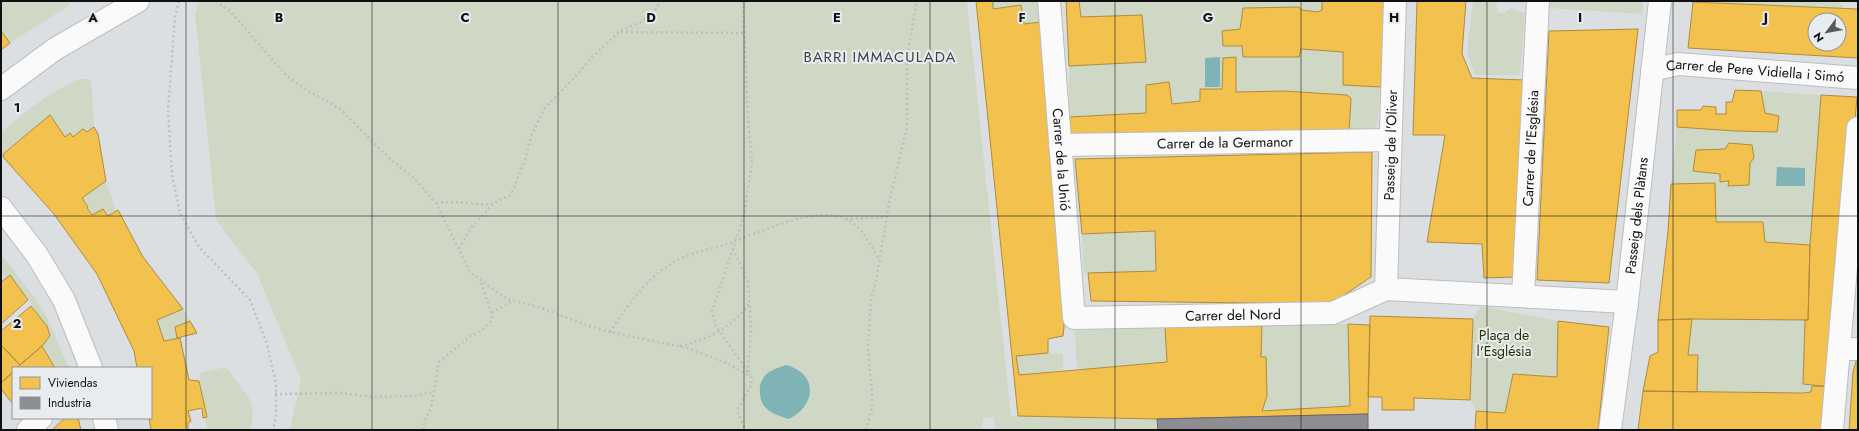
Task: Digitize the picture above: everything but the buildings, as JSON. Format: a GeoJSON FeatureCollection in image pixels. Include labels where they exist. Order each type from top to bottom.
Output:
{"type":"FeatureCollection","features":[{"type":"Feature","properties":{"kind":"street"},"geometry":{"type":"LineString","coordinates":[[1,90],[55,49],[138,1]]}},
{"type":"Feature","properties":{"kind":"street","name":"Carrer de la Unió"},"geometry":{"type":"LineString","coordinates":[[1049,1],[1074,318]]}},
{"type":"Feature","properties":{"kind":"street","name":"Passeig de l'Oliver"},"geometry":{"type":"LineString","coordinates":[[1386,289],[1395,1]]}},
{"type":"Feature","properties":{"kind":"street","name":"Carrer de l'Església"},"geometry":{"type":"LineString","coordinates":[[1523,296],[1538,1]]}},
{"type":"Feature","properties":{"kind":"street","name":"Passeig dels Plàtans"},"geometry":{"type":"LineString","coordinates":[[1610,430],[1627,302],[1660,1]]}},
{"type":"Feature","properties":{"kind":"street","name":"Carrer de Pere Vidiella i Simó"},"geometry":{"type":"LineString","coordinates":[[1652,70],[1678,64],[1858,78]]}},
{"type":"Feature","properties":{"kind":"street"},"geometry":{"type":"LineString","coordinates":[[1832,430],[1848,349],[1858,128]]}},
{"type":"Feature","properties":{"kind":"street","name":"Carrer de la Germanor"},"geometry":{"type":"LineString","coordinates":[[1060,145],[1390,140]]}},
{"type":"Feature","properties":{"kind":"street"},"geometry":{"type":"LineString","coordinates":[[1,208],[37,255],[64,300],[91,367]]}},
{"type":"Feature","properties":{"kind":"street"},"geometry":{"type":"LineString","coordinates":[[1386,289],[1627,302]]}},
{"type":"Feature","properties":{"kind":"street","name":"Carrer del Nord"},"geometry":{"type":"LineString","coordinates":[[1074,318],[1333,312],[1386,289]]}},
{"type":"Feature","properties":{"kind":"street"},"geometry":{"type":"LineString","coordinates":[[28,430],[40,419]]}},
{"type":"Feature","properties":{"kind":"street"},"geometry":{"type":"LineString","coordinates":[[104,419],[107,430]]}},
{"type":"Feature","properties":{"kind":"path"},"geometry":{"type":"LineString","coordinates":[[179,1],[175,17],[168,110],[172,175],[180,213],[199,247],[250,300],[266,341],[276,384],[276,415],[273,430]]}},
{"type":"Feature","properties":{"kind":"path"},"geometry":{"type":"LineString","coordinates":[[216,1],[230,11],[285,74],[340,109],[389,158],[415,180],[436,203],[470,272],[480,280],[512,300],[539,307],[610,332],[677,346],[727,363],[751,377]]}},
{"type":"Feature","properties":{"kind":"path"},"geometry":{"type":"LineString","coordinates":[[436,203],[455,202],[490,205],[511,195],[526,160],[531,136],[544,109],[591,58],[620,32],[643,21],[656,10],[660,1]]}},
{"type":"Feature","properties":{"kind":"path"},"geometry":{"type":"LineString","coordinates":[[743,1],[748,120],[752,162],[744,215],[712,311],[719,331],[751,377],[752,384],[737,410],[745,430]]}},
{"type":"Feature","properties":{"kind":"path"},"geometry":{"type":"LineString","coordinates":[[866,430],[872,408],[868,350],[871,299],[876,281],[887,217],[907,127],[907,57],[918,1]]}},
{"type":"Feature","properties":{"kind":"path"},"geometry":{"type":"LineString","coordinates":[[620,32],[744,33]]}},
{"type":"Feature","properties":{"kind":"path"},"geometry":{"type":"LineString","coordinates":[[459,250],[471,228],[495,203]]}},
{"type":"Feature","properties":{"kind":"path"},"geometry":{"type":"LineString","coordinates":[[610,332],[633,297],[654,277],[673,262],[796,219],[810,216],[832,216],[846,219],[887,217]]}},
{"type":"Feature","properties":{"kind":"path"},"geometry":{"type":"LineString","coordinates":[[846,219],[859,228],[869,241],[879,259]]}},
{"type":"Feature","properties":{"kind":"path"},"geometry":{"type":"LineString","coordinates":[[732,249],[748,281],[751,352],[748,374]]}},
{"type":"Feature","properties":{"kind":"path"},"geometry":{"type":"LineString","coordinates":[[423,430],[434,392],[439,362],[470,336],[481,331],[491,321],[492,314],[480,280]]}},
{"type":"Feature","properties":{"kind":"path"},"geometry":{"type":"LineString","coordinates":[[492,314],[512,300]]}},
{"type":"Feature","properties":{"kind":"path"},"geometry":{"type":"LineString","coordinates":[[677,346],[700,341],[719,331],[734,322],[750,304]]}},
{"type":"Feature","properties":{"kind":"path"},"geometry":{"type":"LineString","coordinates":[[276,394],[342,393],[375,397],[412,396],[434,392]]}},
{"type":"Feature","properties":{"kind":"green space"},"geometry":{"type":"Polygon","coordinates":[[[1,1],[67,1],[70,5],[10,43],[1,31],[1,1]]]}},
{"type":"Feature","properties":{"kind":"green space"},"geometry":{"type":"Polygon","coordinates":[[[199,1],[967,1],[1011,416],[1157,419],[1158,430],[995,430],[994,417],[983,418],[982,430],[290,430],[301,380],[257,273],[216,220],[195,14],[199,1]]]}},
{"type":"Feature","properties":{"kind":"green space"},"geometry":{"type":"Polygon","coordinates":[[[993,1],[1039,1],[1041,22],[1024,24],[1021,5],[993,9],[993,1]]]}},
{"type":"Feature","properties":{"kind":"green space"},"geometry":{"type":"Polygon","coordinates":[[[1079,1],[1322,1],[1322,10],[1318,12],[1301,10],[1299,7],[1243,8],[1240,29],[1222,31],[1223,46],[1242,46],[1243,57],[1299,57],[1301,49],[1343,52],[1344,85],[1381,87],[1377,126],[1373,130],[1349,131],[1351,98],[1347,95],[1295,92],[1236,92],[1235,57],[1223,58],[1222,89],[1200,101],[1172,104],[1168,82],[1146,85],[1146,113],[1069,117],[1069,66],[1146,61],[1142,15],[1081,17],[1079,1]]]}},
{"type":"Feature","properties":{"kind":"green space"},"geometry":{"type":"Polygon","coordinates":[[[1473,1],[1496,1],[1498,13],[1504,13],[1511,8],[1525,13],[1520,75],[1475,75],[1467,52],[1473,1]]]}},
{"type":"Feature","properties":{"kind":"green space"},"geometry":{"type":"Polygon","coordinates":[[[1549,1],[1643,1],[1642,14],[1548,8],[1549,1]]]}},
{"type":"Feature","properties":{"kind":"green space"},"geometry":{"type":"Polygon","coordinates":[[[1720,1],[1840,1],[1843,8],[1719,3],[1720,1]]]}},
{"type":"Feature","properties":{"kind":"green space"},"geometry":{"type":"Polygon","coordinates":[[[82,79],[90,79],[94,127],[87,132],[83,129],[73,137],[70,134],[65,137],[50,115],[3,153],[4,158],[1,160],[1,133],[29,109],[50,95],[71,83],[82,79]]]}},
{"type":"Feature","properties":{"kind":"green space"},"geometry":{"type":"Polygon","coordinates":[[[1761,91],[1821,95],[1810,245],[1765,242],[1763,222],[1716,222],[1714,183],[1671,184],[1677,127],[1777,132],[1779,116],[1765,113],[1761,91]]]}},
{"type":"Feature","properties":{"kind":"green space"},"geometry":{"type":"Polygon","coordinates":[[[106,181],[116,211],[108,216],[102,209],[92,215],[82,198],[106,181]]]}},
{"type":"Feature","properties":{"kind":"green space"},"geometry":{"type":"Polygon","coordinates":[[[1155,231],[1156,271],[1084,274],[1082,234],[1155,231]]]}},
{"type":"Feature","properties":{"kind":"green space"},"geometry":{"type":"Polygon","coordinates":[[[1,254],[35,298],[46,315],[69,367],[54,367],[42,346],[50,336],[47,326],[10,275],[6,277],[1,272],[1,254]]]}},
{"type":"Feature","properties":{"kind":"green space","name":"Plaça de l'Església"},"geometry":{"type":"Polygon","coordinates":[[[1480,306],[1558,321],[1557,377],[1513,374],[1505,413],[1476,411],[1470,400],[1473,319],[1480,306]]]}},
{"type":"Feature","properties":{"kind":"green space"},"geometry":{"type":"Polygon","coordinates":[[[183,309],[190,321],[175,327],[177,338],[164,341],[157,320],[183,309]]]}},
{"type":"Feature","properties":{"kind":"green space"},"geometry":{"type":"Polygon","coordinates":[[[1692,319],[1805,320],[1803,384],[1812,386],[1811,392],[1697,392],[1698,355],[1688,355],[1692,319]]]}},
{"type":"Feature","properties":{"kind":"green space"},"geometry":{"type":"Polygon","coordinates":[[[1348,324],[1350,406],[1262,411],[1267,396],[1266,357],[1261,357],[1262,326],[1348,324]]]}},
{"type":"Feature","properties":{"kind":"green space"},"geometry":{"type":"Polygon","coordinates":[[[1165,326],[1167,362],[1089,369],[1077,368],[1075,331],[1165,326]]]}},
{"type":"Feature","properties":{"kind":"green space"},"geometry":{"type":"Polygon","coordinates":[[[1048,353],[1063,354],[1063,370],[1019,375],[1016,356],[1048,353]]]}},
{"type":"Feature","properties":{"kind":"green space"},"geometry":{"type":"Polygon","coordinates":[[[226,367],[249,398],[253,412],[251,430],[207,430],[205,418],[207,417],[199,381],[201,380],[199,373],[226,367]]]}},
{"type":"Feature","properties":{"kind":"water"},"geometry":{"type":"Polygon","coordinates":[[[1220,57],[1220,87],[1205,87],[1205,58],[1220,57]]]}},
{"type":"Feature","properties":{"kind":"water"},"geometry":{"type":"Polygon","coordinates":[[[1777,167],[1805,168],[1805,186],[1776,186],[1777,167]]]}},
{"type":"Feature","properties":{"kind":"water"},"geometry":{"type":"Polygon","coordinates":[[[786,365],[796,369],[804,375],[810,390],[809,398],[805,406],[789,419],[778,416],[765,407],[762,403],[760,390],[761,382],[768,373],[786,365]]]}},
{"type":"Feature","properties":{"kind":"district","name":"BARRI IMMACULADA"},"geometry":{"type":"Point","coordinates":[880,57]}}]}
